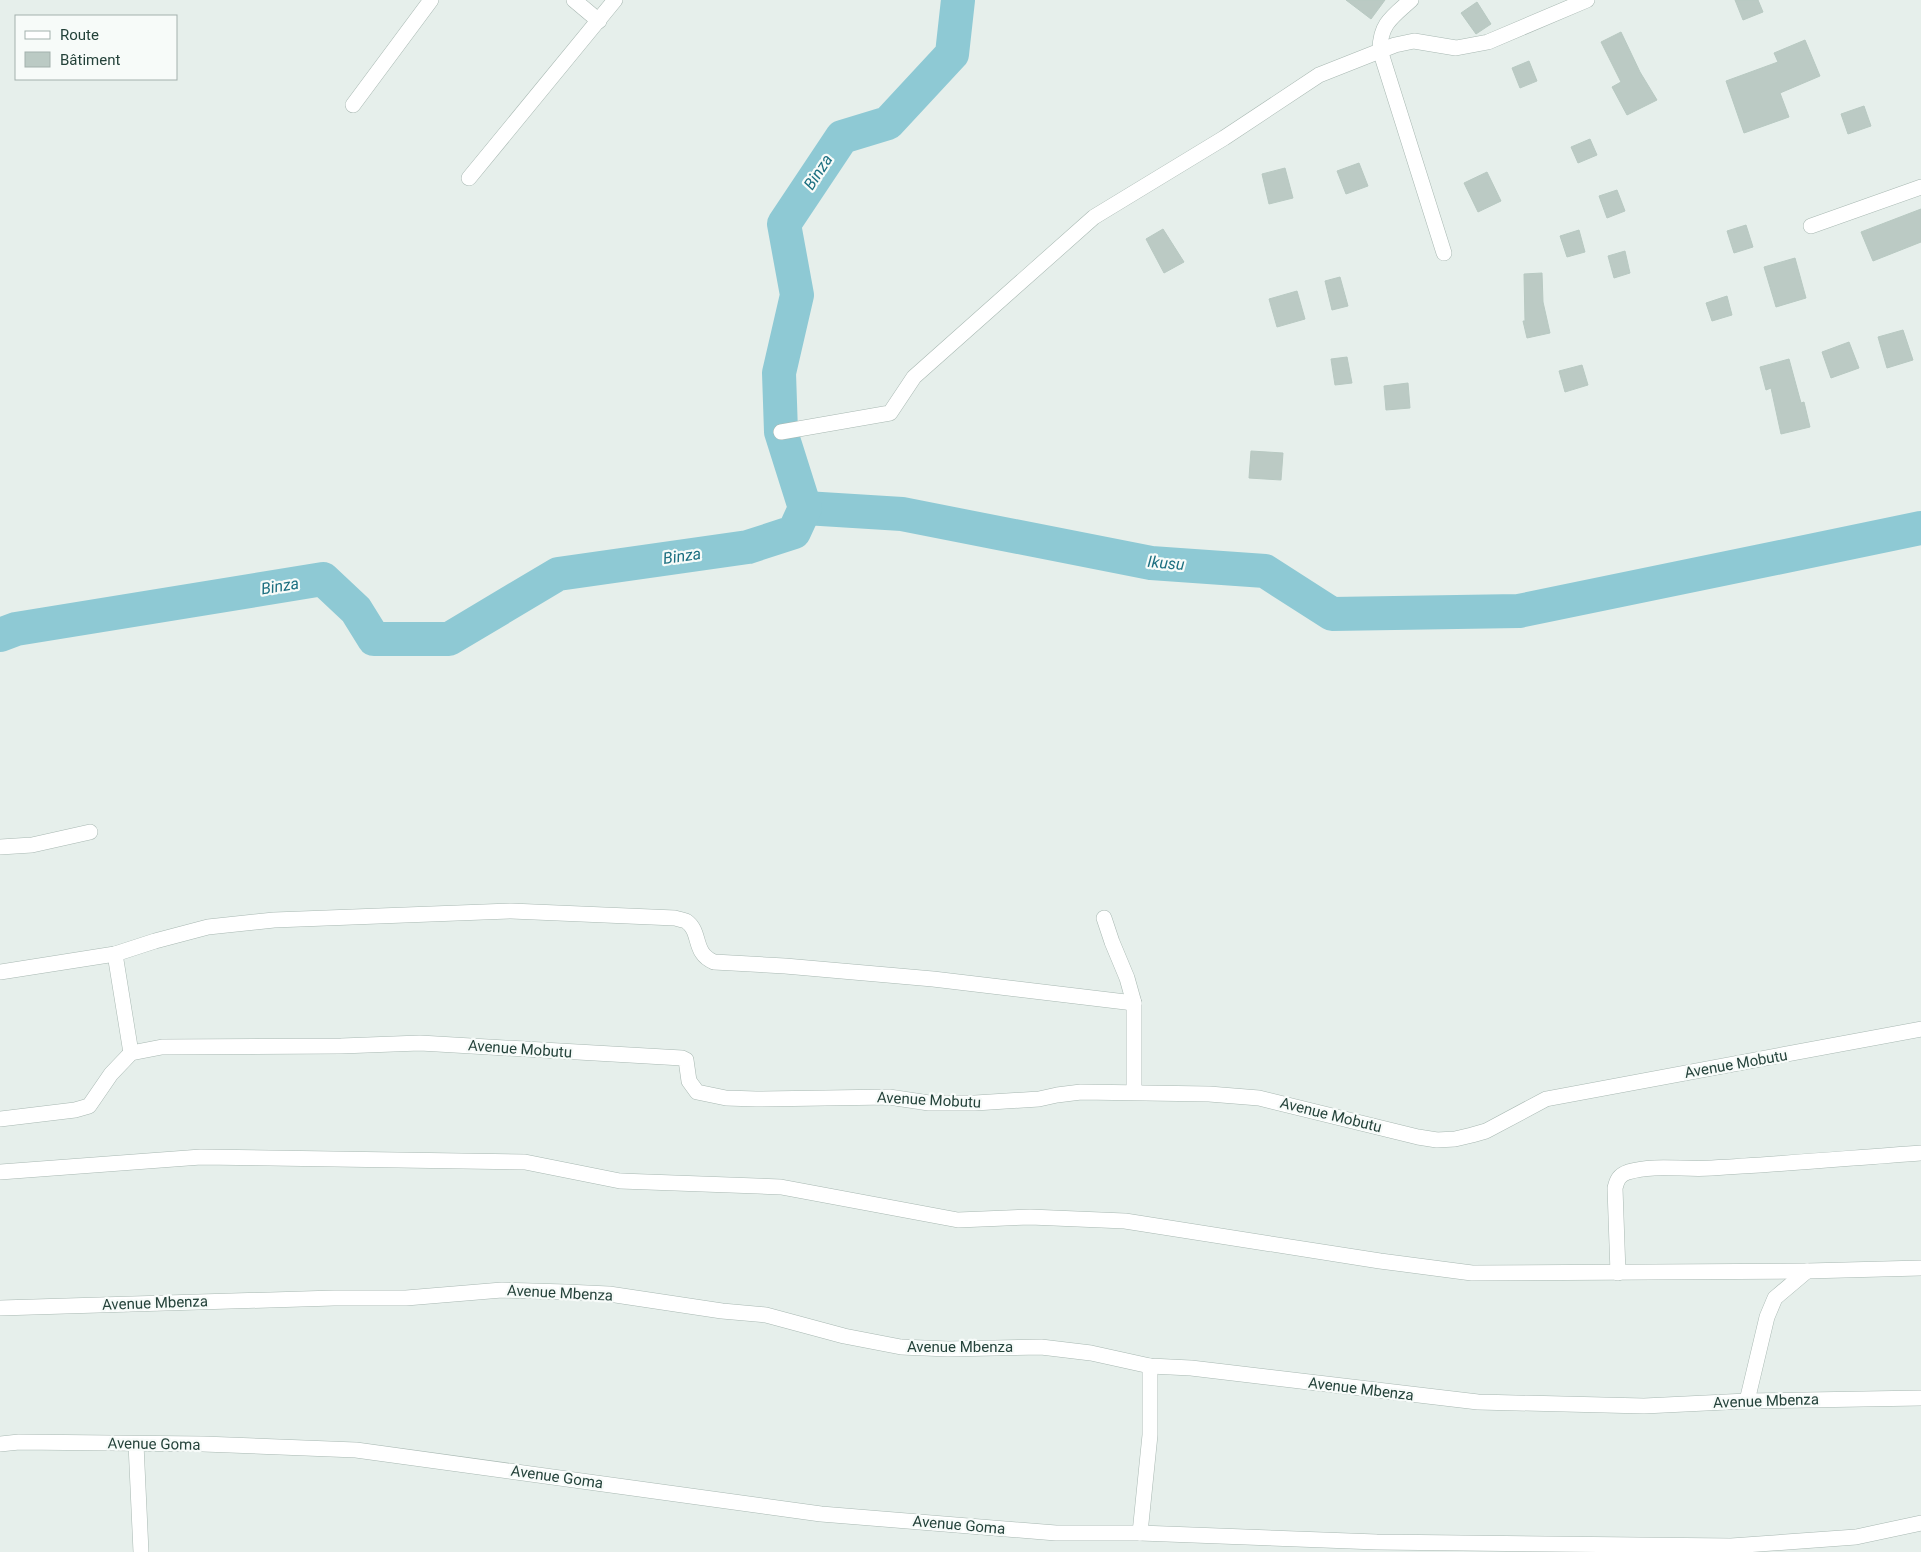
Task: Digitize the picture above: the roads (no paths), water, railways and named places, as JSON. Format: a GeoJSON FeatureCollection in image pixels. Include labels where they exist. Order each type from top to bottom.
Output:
{"type":"FeatureCollection","features":[{"type":"Feature","properties":{"kind":"street"},"geometry":{"type":"LineString","coordinates":[[353,105],[431,0]]}},
{"type":"Feature","properties":{"kind":"street"},"geometry":{"type":"LineString","coordinates":[[574,0],[599,21]]}},
{"type":"Feature","properties":{"kind":"street"},"geometry":{"type":"LineString","coordinates":[[469,178],[615,0]]}},
{"type":"Feature","properties":{"kind":"street"},"geometry":{"type":"LineString","coordinates":[[1411,0],[1388,21],[1380,36],[1380,50],[1444,253]]}},
{"type":"Feature","properties":{"kind":"street"},"geometry":{"type":"LineString","coordinates":[[782,432],[890,413],[914,377],[1094,218],[1224,138],[1319,75],[1380,50],[1414,41],[1456,48],[1475,46],[1587,0]]}},
{"type":"Feature","properties":{"kind":"street"},"geometry":{"type":"LineString","coordinates":[[1811,226],[1921,188]]}},
{"type":"Feature","properties":{"kind":"street"},"geometry":{"type":"LineString","coordinates":[[0,847],[32,845],[90,832]]}},
{"type":"Feature","properties":{"kind":"street"},"geometry":{"type":"LineString","coordinates":[[0,972],[115,954],[154,941],[208,927],[274,920],[511,911],[675,918],[686,922],[693,929],[700,950],[705,958],[714,962],[785,966],[933,979],[1134,1003]]}},
{"type":"Feature","properties":{"kind":"street"},"geometry":{"type":"LineString","coordinates":[[1104,918],[1127,978],[1134,1003],[1134,1091]]}},
{"type":"Feature","properties":{"kind":"street"},"geometry":{"type":"LineString","coordinates":[[0,1119],[75,1110],[89,1106],[111,1074],[131,1053],[115,954]]}},
{"type":"Feature","properties":{"kind":"street","name":"Avenue Mobutu"},"geometry":{"type":"LineString","coordinates":[[131,1053],[162,1046],[341,1046],[420,1043],[682,1058],[686,1060],[689,1081],[697,1092],[708,1096],[734,1099],[889,1097],[930,1103],[976,1103],[1039,1099],[1081,1092],[1134,1091],[1209,1094],[1259,1098],[1437,1140],[1455,1139],[1486,1131],[1546,1099],[1921,1029]]}},
{"type":"Feature","properties":{"kind":"street"},"geometry":{"type":"LineString","coordinates":[[1618,1273],[1615,1188],[1617,1180],[1629,1172],[1659,1168],[1709,1168],[1921,1152]]}},
{"type":"Feature","properties":{"kind":"street"},"geometry":{"type":"LineString","coordinates":[[0,1172],[201,1157],[525,1162],[620,1181],[781,1188],[958,1220],[1030,1217],[1125,1221],[1380,1261],[1472,1273],[1807,1271],[1921,1268]]}},
{"type":"Feature","properties":{"kind":"street"},"geometry":{"type":"LineString","coordinates":[[1747,1401],[1767,1316],[1775,1298],[1807,1271]]}},
{"type":"Feature","properties":{"kind":"street","name":"Avenue Mbenza"},"geometry":{"type":"LineString","coordinates":[[0,1308],[334,1298],[406,1298],[502,1290],[609,1294],[722,1311],[766,1315],[844,1336],[901,1347],[948,1349],[1041,1347],[1091,1353],[1150,1366],[1191,1368],[1478,1402],[1644,1406],[1747,1401],[1921,1398]]}},
{"type":"Feature","properties":{"kind":"street"},"geometry":{"type":"LineString","coordinates":[[1140,1532],[1150,1435],[1150,1366]]}},
{"type":"Feature","properties":{"kind":"street","name":"Avenue Goma"},"geometry":{"type":"LineString","coordinates":[[0,1444],[19,1442],[356,1450],[821,1514],[1056,1533],[1140,1532],[1376,1542],[1731,1546],[1856,1537],[1921,1523]]}},
{"type":"Feature","properties":{"kind":"street"},"geometry":{"type":"LineString","coordinates":[[136,1444],[141,1552]]}},
{"type":"Feature","properties":{"kind":"waterway","name":"Binza"},"geometry":{"type":"LineString","coordinates":[[0,635],[16,629],[323,579],[356,610],[374,639],[449,639],[558,574],[748,547],[794,532],[805,508],[781,432],[779,373],[797,295],[784,224],[842,137],[888,123],[952,54],[958,0]]}},
{"type":"Feature","properties":{"kind":"waterway","name":"Ikusu"},"geometry":{"type":"LineString","coordinates":[[805,508],[902,514],[1151,563],[1265,571],[1332,614],[1519,611],[1921,528]]}}]}
